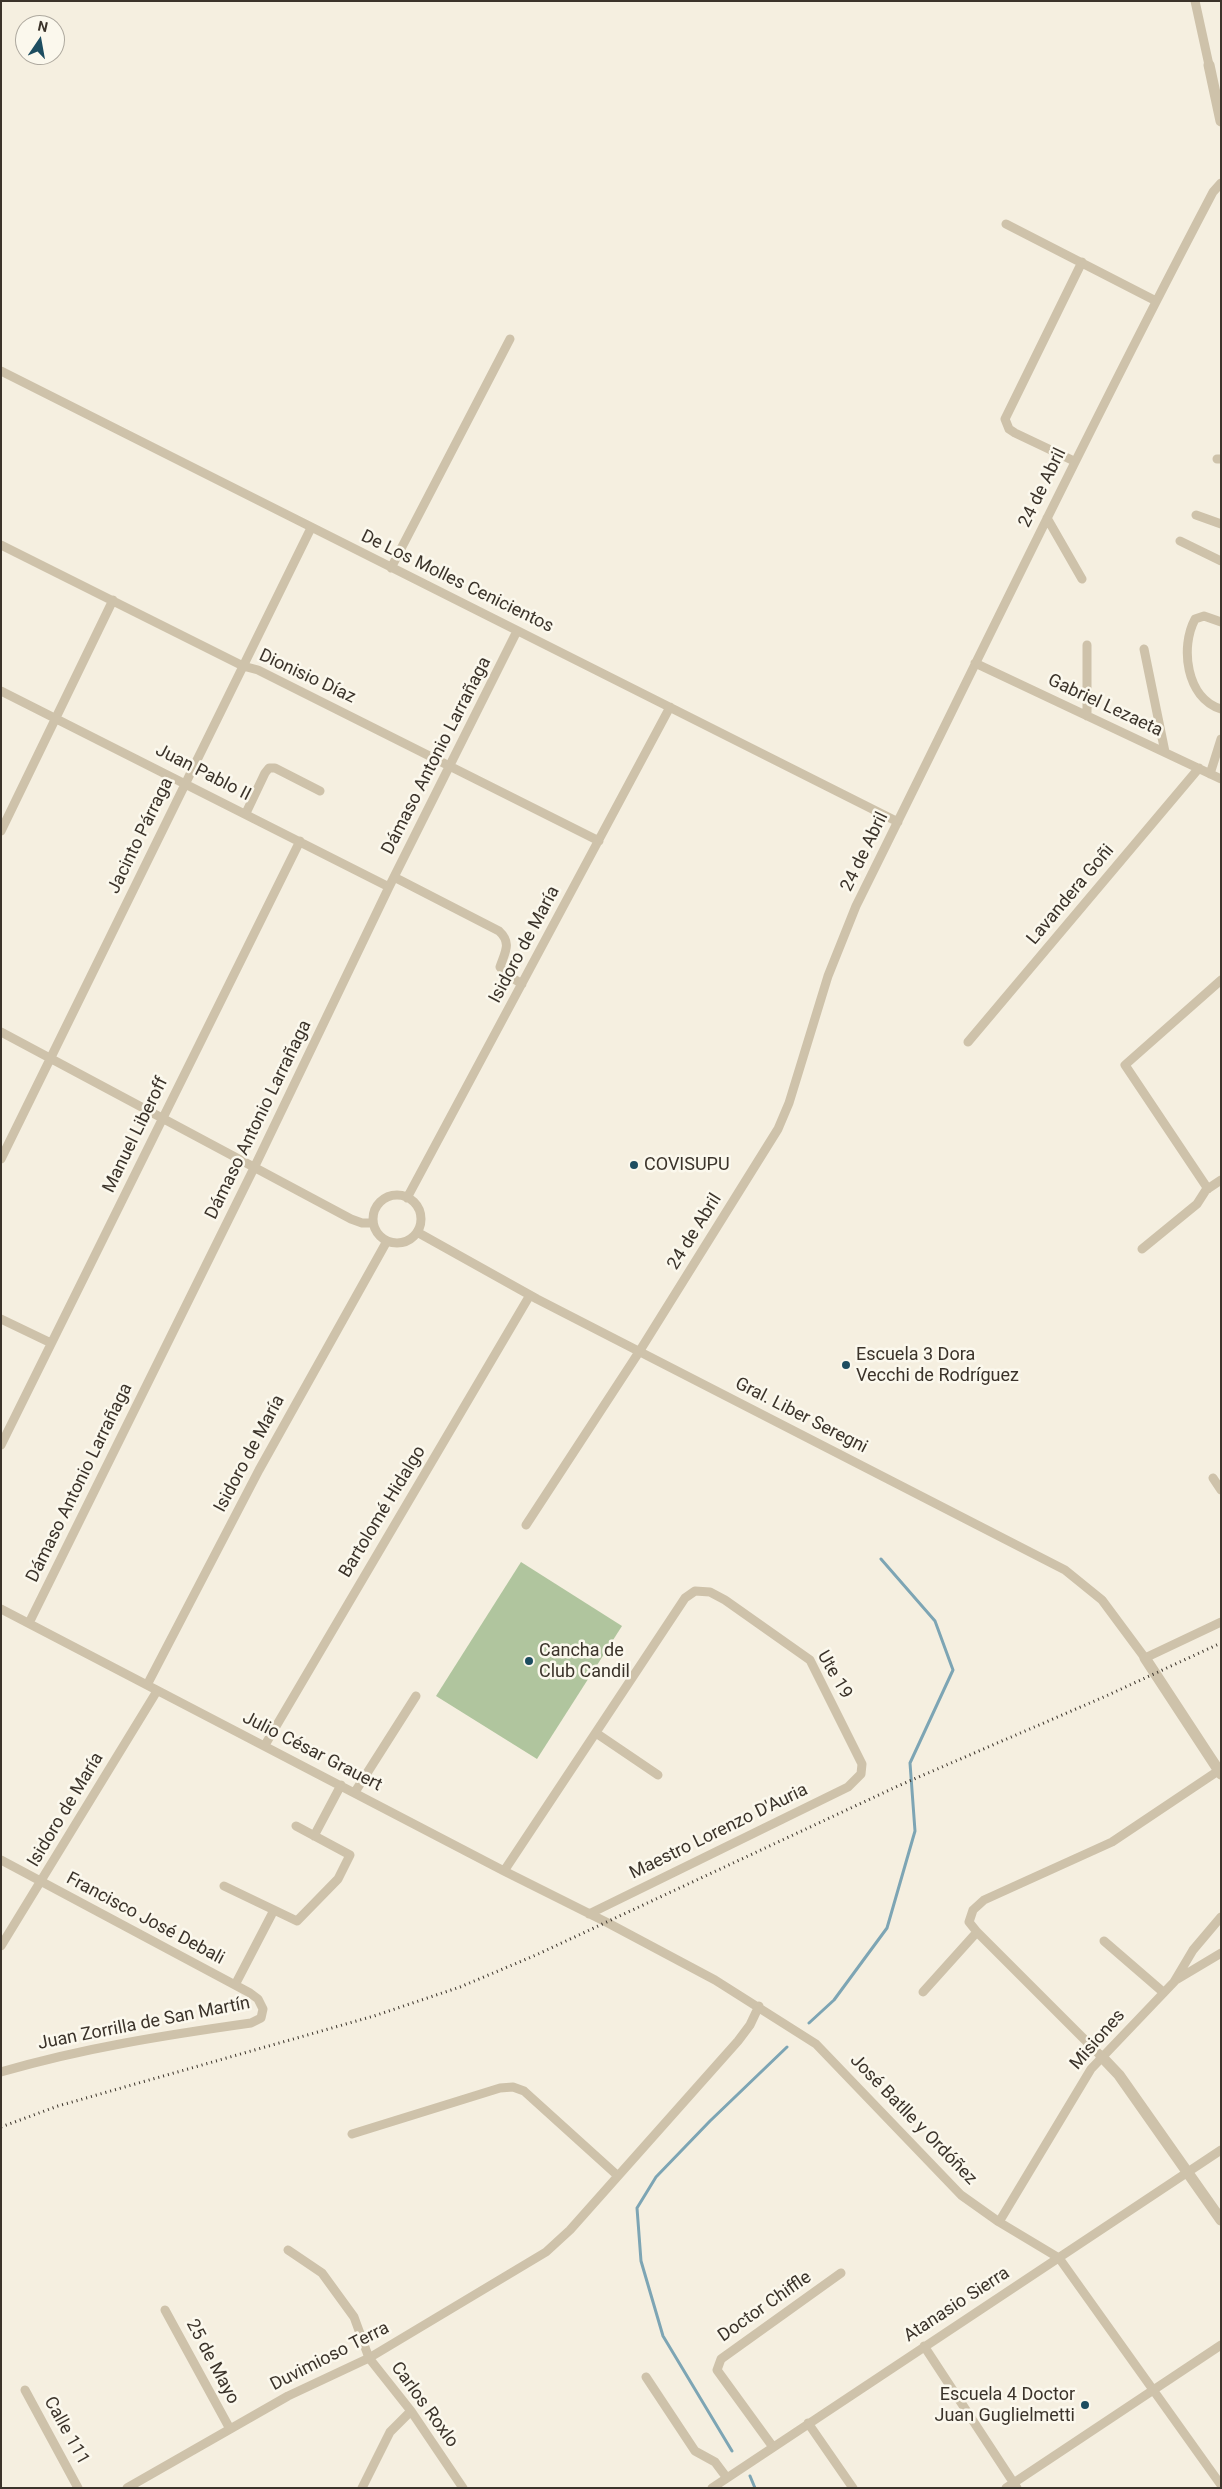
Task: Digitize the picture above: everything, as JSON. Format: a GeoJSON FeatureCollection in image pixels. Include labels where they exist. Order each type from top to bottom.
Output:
{"type":"FeatureCollection","features":[{"type":"Feature","properties":{"kind":"street"},"geometry":{"type":"LineString","coordinates":[[1195,1],[1221,121]]}},
{"type":"Feature","properties":{"kind":"street"},"geometry":{"type":"LineString","coordinates":[[1209,65],[1221,70]]}},
{"type":"Feature","properties":{"kind":"street","name":"24 de Abril"},"geometry":{"type":"LineString","coordinates":[[526,1525],[639,1352],[778,1129],[789,1103],[836,954],[856,906],[1074,461],[1213,192],[1221,183]]}},
{"type":"Feature","properties":{"kind":"street"},"geometry":{"type":"LineString","coordinates":[[1006,224],[1156,301]]}},
{"type":"Feature","properties":{"kind":"street"},"geometry":{"type":"LineString","coordinates":[[1074,461],[1015,434],[1009,429],[1005,419],[1082,262]]}},
{"type":"Feature","properties":{"kind":"street"},"geometry":{"type":"LineString","coordinates":[[391,568],[510,339]]}},
{"type":"Feature","properties":{"kind":"street","name":"De Los Molles Cenicientos"},"geometry":{"type":"LineString","coordinates":[[1,371],[160,449],[311,528],[898,822]]}},
{"type":"Feature","properties":{"kind":"street"},"geometry":{"type":"LineString","coordinates":[[1196,516],[1221,524]]}},
{"type":"Feature","properties":{"kind":"street"},"geometry":{"type":"LineString","coordinates":[[1047,518],[1082,579]]}},
{"type":"Feature","properties":{"kind":"street","name":"Jacinto Párraga"},"geometry":{"type":"LineString","coordinates":[[1,1159],[311,528]]}},
{"type":"Feature","properties":{"kind":"street"},"geometry":{"type":"LineString","coordinates":[[1180,541],[1221,561]]}},
{"type":"Feature","properties":{"kind":"street","name":"Dionisio Díaz"},"geometry":{"type":"LineString","coordinates":[[1,545],[243,666],[258,670],[599,841]]}},
{"type":"Feature","properties":{"kind":"street"},"geometry":{"type":"LineString","coordinates":[[1,831],[113,600]]}},
{"type":"Feature","properties":{"kind":"street"},"geometry":{"type":"LineString","coordinates":[[1221,622],[1204,616],[1195,619],[1191,625],[1188,654],[1189,673],[1198,694],[1207,702],[1221,709]]}},
{"type":"Feature","properties":{"kind":"street","name":"Dámaso Antonio Larrañaga"},"geometry":{"type":"LineString","coordinates":[[28,1623],[254,1168],[389,887],[517,631]]}},
{"type":"Feature","properties":{"kind":"street"},"geometry":{"type":"LineString","coordinates":[[1087,645],[1087,716]]}},
{"type":"Feature","properties":{"kind":"street"},"geometry":{"type":"LineString","coordinates":[[1144,649],[1165,752]]}},
{"type":"Feature","properties":{"kind":"street","name":"Gabriel Lezaeta"},"geometry":{"type":"LineString","coordinates":[[975,663],[1221,779]]}},
{"type":"Feature","properties":{"kind":"street","name":"Juan Pablo II"},"geometry":{"type":"LineString","coordinates":[[1,691],[185,782],[389,887]]}},
{"type":"Feature","properties":{"kind":"street","name":"Isidoro de María"},"geometry":{"type":"LineString","coordinates":[[407,1198],[670,707]]}},
{"type":"Feature","properties":{"kind":"street"},"geometry":{"type":"LineString","coordinates":[[1210,774],[1221,739]]}},
{"type":"Feature","properties":{"kind":"street"},"geometry":{"type":"LineString","coordinates":[[246,813],[269,768],[276,768],[320,791]]}},
{"type":"Feature","properties":{"kind":"street","name":"Lavandera Goñi"},"geometry":{"type":"LineString","coordinates":[[968,1042],[1199,768]]}},
{"type":"Feature","properties":{"kind":"street","name":"Manuel Liberoff"},"geometry":{"type":"LineString","coordinates":[[1,1445],[300,841]]}},
{"type":"Feature","properties":{"kind":"street"},"geometry":{"type":"LineString","coordinates":[[394,877],[499,930],[505,936],[508,948],[500,966],[506,974],[522,984]]}},
{"type":"Feature","properties":{"kind":"street"},"geometry":{"type":"LineString","coordinates":[[1208,1189],[1125,1065],[1221,980]]}},
{"type":"Feature","properties":{"kind":"street"},"geometry":{"type":"LineString","coordinates":[[1,1032],[162,1120],[351,1219],[373,1224]]}},
{"type":"Feature","properties":{"kind":"street"},"geometry":{"type":"LineString","coordinates":[[1142,1249],[1197,1204],[1208,1189],[1221,1180]]}},
{"type":"Feature","properties":{"kind":"street"},"geometry":{"type":"LineString","coordinates":[[394,1196],[407,1198],[419,1210],[421,1222],[417,1232],[407,1241],[400,1243],[387,1241],[378,1234],[373,1224],[374,1211],[382,1200],[394,1196]]}},
{"type":"Feature","properties":{"kind":"street","name":"Gral. Liber Seregni"},"geometry":{"type":"LineString","coordinates":[[417,1232],[530,1295],[639,1352],[1065,1570],[1102,1600],[1145,1658]]}},
{"type":"Feature","properties":{"kind":"street","name":"Isidoro de María"},"geometry":{"type":"LineString","coordinates":[[147,1685],[259,1470],[387,1241]]}},
{"type":"Feature","properties":{"kind":"street","name":"Bartolomé Hidalgo"},"geometry":{"type":"LineString","coordinates":[[265,1746],[530,1295]]}},
{"type":"Feature","properties":{"kind":"street"},"geometry":{"type":"LineString","coordinates":[[1,1319],[51,1343]]}},
{"type":"Feature","properties":{"kind":"street"},"geometry":{"type":"LineString","coordinates":[[1213,1478],[1221,1490]]}},
{"type":"Feature","properties":{"kind":"street","name":"Ute 19"},"geometry":{"type":"LineString","coordinates":[[596,1733],[679,1606],[689,1594],[695,1591],[710,1592],[725,1600],[810,1660],[862,1764],[861,1774]]}},
{"type":"Feature","properties":{"kind":"street","name":"Julio César Grauert"},"geometry":{"type":"LineString","coordinates":[[1,1608],[157,1691],[608,1923]]}},
{"type":"Feature","properties":{"kind":"street"},"geometry":{"type":"LineString","coordinates":[[1221,1622],[1145,1658],[1220,1772],[1112,1842],[984,1900],[973,1910],[969,1922],[1119,2075],[1221,2220]]}},
{"type":"Feature","properties":{"kind":"street","name":"Isidoro de María"},"geometry":{"type":"LineString","coordinates":[[1,1946],[157,1691]]}},
{"type":"Feature","properties":{"kind":"street"},"geometry":{"type":"LineString","coordinates":[[355,1792],[416,1696]]}},
{"type":"Feature","properties":{"kind":"street"},"geometry":{"type":"LineString","coordinates":[[504,1871],[596,1733],[658,1775]]}},
{"type":"Feature","properties":{"kind":"street","name":"Maestro Lorenzo D'Auria"},"geometry":{"type":"LineString","coordinates":[[589,1914],[848,1787],[861,1774]]}},
{"type":"Feature","properties":{"kind":"street"},"geometry":{"type":"LineString","coordinates":[[314,1836],[341,1785]]}},
{"type":"Feature","properties":{"kind":"street"},"geometry":{"type":"LineString","coordinates":[[224,1886],[298,1921],[338,1879],[350,1854],[296,1826]]}},
{"type":"Feature","properties":{"kind":"street","name":"Francisco José Debali"},"geometry":{"type":"LineString","coordinates":[[1,1860],[235,1985],[258,1999],[264,2009],[263,2015]]}},
{"type":"Feature","properties":{"kind":"street"},"geometry":{"type":"LineString","coordinates":[[235,1985],[274,1910]]}},
{"type":"Feature","properties":{"kind":"street","name":"Misiones"},"geometry":{"type":"LineString","coordinates":[[999,2222],[1084,2078],[1101,2056],[1174,1982],[1193,1950],[1221,1917]]}},
{"type":"Feature","properties":{"kind":"street","name":"José Batlle y Ordóñez"},"geometry":{"type":"LineString","coordinates":[[608,1923],[758,2006],[827,2053],[946,2181],[975,2206],[1059,2258],[1221,2485]]}},
{"type":"Feature","properties":{"kind":"street"},"geometry":{"type":"LineString","coordinates":[[923,1992],[977,1932]]}},
{"type":"Feature","properties":{"kind":"street"},"geometry":{"type":"LineString","coordinates":[[1104,1941],[1163,1992]]}},
{"type":"Feature","properties":{"kind":"street"},"geometry":{"type":"LineString","coordinates":[[1174,1982],[1221,1952]]}},
{"type":"Feature","properties":{"kind":"street","name":"Duvimioso Terra"},"geometry":{"type":"LineString","coordinates":[[127,2488],[331,2373],[369,2358],[546,2252],[570,2230],[738,2041],[750,2025],[758,2006]]}},
{"type":"Feature","properties":{"kind":"street","name":"Juan Zorrilla de San Martín"},"geometry":{"type":"LineString","coordinates":[[1,2072],[125,2041],[251,2024],[263,2015]]}},
{"type":"Feature","properties":{"kind":"street"},"geometry":{"type":"LineString","coordinates":[[352,2134],[500,2088],[513,2087],[524,2091],[618,2176]]}},
{"type":"Feature","properties":{"kind":"street","name":"Atanasio Sierra"},"geometry":{"type":"LineString","coordinates":[[712,2488],[1221,2150]]}},
{"type":"Feature","properties":{"kind":"street","name":"Carlos Roxlo"},"geometry":{"type":"LineString","coordinates":[[288,2250],[322,2273],[354,2317],[369,2358],[411,2411],[463,2488]]}},
{"type":"Feature","properties":{"kind":"street","name":"Doctor Chiffle"},"geometry":{"type":"LineString","coordinates":[[773,2447],[718,2370],[721,2359],[841,2273]]}},
{"type":"Feature","properties":{"kind":"street","name":"25 de Mayo"},"geometry":{"type":"LineString","coordinates":[[165,2310],[230,2430]]}},
{"type":"Feature","properties":{"kind":"street"},"geometry":{"type":"LineString","coordinates":[[924,2346],[1012,2486],[1153,2388],[1221,2345]]}},
{"type":"Feature","properties":{"kind":"street"},"geometry":{"type":"LineString","coordinates":[[646,2377],[695,2451],[715,2462],[727,2478]]}},
{"type":"Feature","properties":{"kind":"street","name":"Calle 111"},"geometry":{"type":"LineString","coordinates":[[25,2390],[78,2488]]}},
{"type":"Feature","properties":{"kind":"street"},"geometry":{"type":"LineString","coordinates":[[362,2488],[390,2432],[411,2411]]}},
{"type":"Feature","properties":{"kind":"street"},"geometry":{"type":"LineString","coordinates":[[808,2423],[853,2488]]}},
{"type":"Feature","properties":{"kind":"green space","name":"Cancha de Club Candil"},"geometry":{"type":"Polygon","coordinates":[[[521,1562],[622,1626],[537,1759],[436,1696],[521,1562]]]}},
{"type":"Feature","properties":{"kind":"waterway"},"geometry":{"type":"LineString","coordinates":[[809,2023],[834,2000],[887,1928],[915,1831],[910,1763],[953,1670],[935,1621],[881,1559]]}},
{"type":"Feature","properties":{"kind":"waterway"},"geometry":{"type":"LineString","coordinates":[[732,2451],[663,2336],[641,2261],[637,2208],[656,2177],[710,2121],[787,2047]]}},
{"type":"Feature","properties":{"kind":"waterway"},"geometry":{"type":"LineString","coordinates":[[750,2476],[755,2488]]}},
{"type":"Feature","properties":{"kind":"railway"},"geometry":{"type":"LineString","coordinates":[[1,2127],[58,2106],[374,2016],[460,1987],[536,1955],[898,1786],[1106,1696],[1221,1643]]}},
{"type":"Feature","properties":{"kind":"place","name":"COVISUPU"},"geometry":{"type":"Point","coordinates":[634,1165]}},
{"type":"Feature","properties":{"kind":"place","name":"Escuela 3 Dora Vecchi de Rodríguez"},"geometry":{"type":"Point","coordinates":[846,1365]}},
{"type":"Feature","properties":{"kind":"place","name":"Cancha de Club Candil"},"geometry":{"type":"Point","coordinates":[529,1661]}},
{"type":"Feature","properties":{"kind":"place","name":"Escuela 4 Doctor Juan Guglielmetti"},"geometry":{"type":"Point","coordinates":[1085,2405]}}]}
